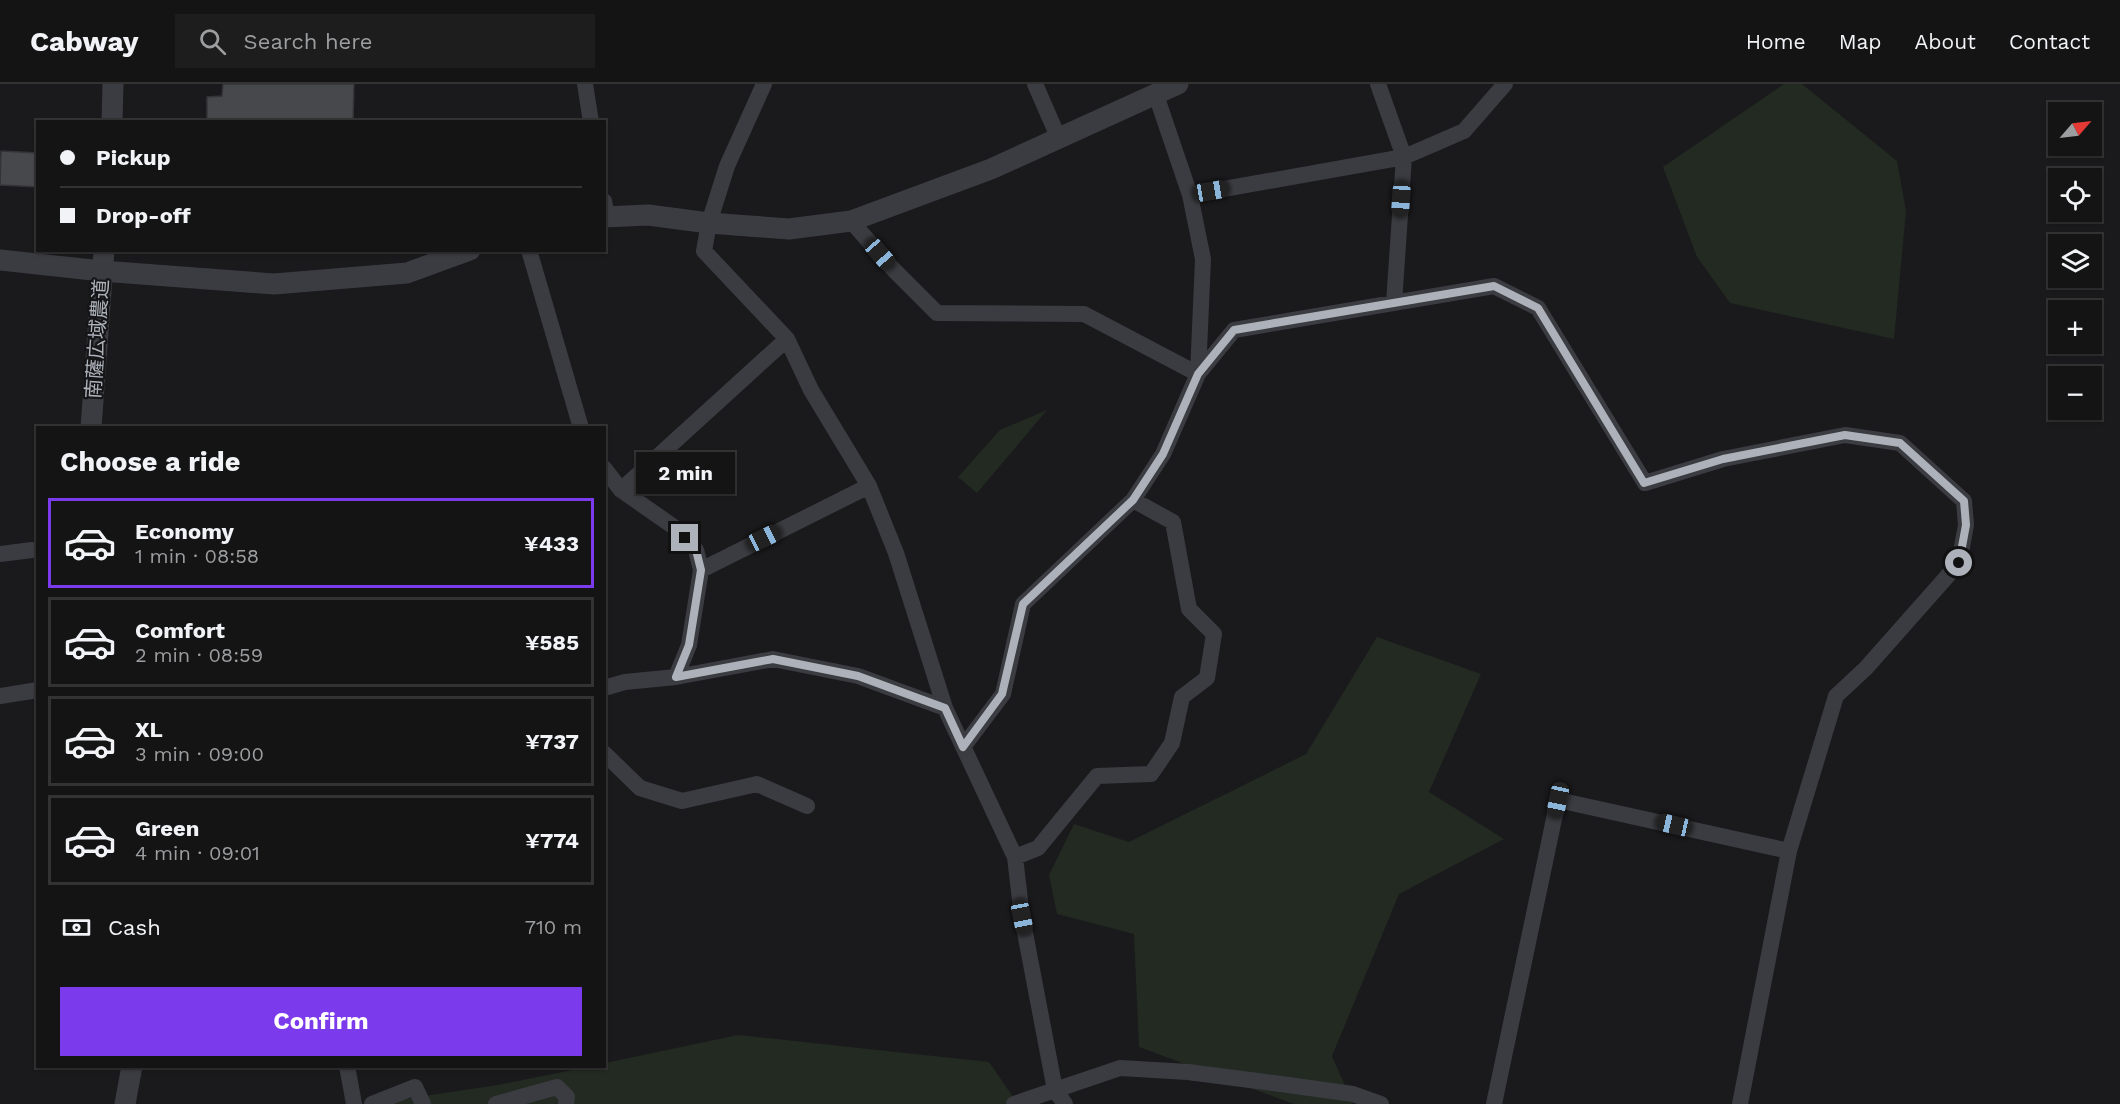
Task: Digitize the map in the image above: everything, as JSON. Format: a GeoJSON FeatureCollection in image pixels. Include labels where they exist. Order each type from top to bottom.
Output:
{"type":"FeatureCollection","features":[{"type":"Feature","properties":{"kind":"street"},"geometry":{"type":"LineString","coordinates":[[112,120],[113,84]]}},
{"type":"Feature","properties":{"kind":"street"},"geometry":{"type":"LineString","coordinates":[[585,84],[591,120]]}},
{"type":"Feature","properties":{"kind":"street"},"geometry":{"type":"LineString","coordinates":[[1035,84],[1059,139]]}},
{"type":"Feature","properties":{"kind":"street"},"geometry":{"type":"LineString","coordinates":[[606,212],[789,229],[851,221],[991,169],[1178,84]]}},
{"type":"Feature","properties":{"kind":"street"},"geometry":{"type":"LineString","coordinates":[[1378,84],[1404,157],[1394,303]]}},
{"type":"Feature","properties":{"kind":"street"},"geometry":{"type":"LineString","coordinates":[[1190,195],[1404,157],[1464,131],[1505,84]]}},
{"type":"Feature","properties":{"kind":"street"},"geometry":{"type":"LineString","coordinates":[[758,85],[708,223],[704,251],[787,339],[811,390],[869,486],[896,553],[945,708],[1015,857],[1022,917],[1055,1090],[1065,1104]]}},
{"type":"Feature","properties":{"kind":"street"},"geometry":{"type":"LineString","coordinates":[[1156,95],[1190,195],[1203,259],[1198,374]]}},
{"type":"Feature","properties":{"kind":"street"},"geometry":{"type":"LineString","coordinates":[[851,221],[894,270],[937,313],[1084,314],[1198,374]]}},
{"type":"Feature","properties":{"kind":"street"},"geometry":{"type":"LineString","coordinates":[[0,260],[103,261],[274,284],[406,273],[464,252]]}},
{"type":"Feature","properties":{"kind":"street"},"geometry":{"type":"LineString","coordinates":[[531,252],[579,426]]}},
{"type":"Feature","properties":{"kind":"street","name":"南薩広域農道"},"geometry":{"type":"LineString","coordinates":[[91,426],[103,261]]}},
{"type":"Feature","properties":{"kind":"street"},"geometry":{"type":"LineString","coordinates":[[963,747],[1002,694],[1023,604],[1133,500],[1163,454],[1198,374],[1234,330],[1494,286],[1538,308],[1644,483],[1723,459],[1845,435],[1900,443],[1964,501],[1966,525],[1959,563],[1866,668],[1836,696],[1789,851],[1740,1104]]}},
{"type":"Feature","properties":{"kind":"street"},"geometry":{"type":"LineString","coordinates":[[621,490],[787,339]]}},
{"type":"Feature","properties":{"kind":"street"},"geometry":{"type":"LineString","coordinates":[[606,471],[621,490],[674,527],[696,550],[701,570],[689,645],[676,677]]}},
{"type":"Feature","properties":{"kind":"street"},"geometry":{"type":"LineString","coordinates":[[701,570],[869,486]]}},
{"type":"Feature","properties":{"kind":"street"},"geometry":{"type":"LineString","coordinates":[[1015,857],[1038,848],[1097,776],[1151,774],[1172,743],[1182,697],[1207,678],[1214,634],[1189,609],[1173,522],[1133,500]]}},
{"type":"Feature","properties":{"kind":"street"},"geometry":{"type":"LineString","coordinates":[[0,554],[32,550]]}},
{"type":"Feature","properties":{"kind":"street"},"geometry":{"type":"LineString","coordinates":[[606,687],[625,682],[676,677],[773,659],[858,676],[945,708]]}},
{"type":"Feature","properties":{"kind":"street"},"geometry":{"type":"LineString","coordinates":[[0,696],[36,690]]}},
{"type":"Feature","properties":{"kind":"street"},"geometry":{"type":"LineString","coordinates":[[606,755],[640,788],[682,801],[757,784],[807,806]]}},
{"type":"Feature","properties":{"kind":"street"},"geometry":{"type":"LineString","coordinates":[[1494,1104],[1558,800],[1789,851]]}},
{"type":"Feature","properties":{"kind":"street"},"geometry":{"type":"LineString","coordinates":[[125,1104],[132,1068]]}},
{"type":"Feature","properties":{"kind":"street"},"geometry":{"type":"LineString","coordinates":[[347,1068],[354,1104]]}},
{"type":"Feature","properties":{"kind":"street"},"geometry":{"type":"LineString","coordinates":[[1014,1104],[1120,1068],[1188,1072],[1292,1086],[1353,1095],[1382,1104]]}},
{"type":"Feature","properties":{"kind":"street"},"geometry":{"type":"LineString","coordinates":[[496,1104],[556,1087],[567,1097],[566,1104]]}},
{"type":"Feature","properties":{"kind":"street"},"geometry":{"type":"LineString","coordinates":[[372,1104],[415,1088],[423,1104]]}},
{"type":"Feature","properties":{"kind":"shaded area"},"geometry":{"type":"Polygon","coordinates":[[[1784,84],[1802,84],[1897,161],[1906,211],[1894,339],[1730,303],[1697,257],[1663,167],[1784,84]]]}},
{"type":"Feature","properties":{"kind":"shaded area"},"geometry":{"type":"Polygon","coordinates":[[[1047,410],[977,493],[958,477],[1000,430],[1047,410]]]}},
{"type":"Feature","properties":{"kind":"shaded area"},"geometry":{"type":"Polygon","coordinates":[[[1377,637],[1481,674],[1429,792],[1504,839],[1399,894],[1332,1056],[1353,1104],[1294,1104],[1139,1047],[1134,934],[1057,914],[1049,875],[1074,824],[1129,842],[1306,754],[1377,637]]]}},
{"type":"Feature","properties":{"kind":"shaded area"},"geometry":{"type":"Polygon","coordinates":[[[738,1035],[989,1062],[1018,1104],[371,1104],[498,1085],[582,1068],[606,1068],[606,1063],[738,1035]]]}},
{"type":"Feature","properties":{"kind":"building"},"geometry":{"type":"Polygon","coordinates":[[[223,84],[354,84],[353,120],[207,120],[207,97],[222,96],[223,84]]]}},
{"type":"Feature","properties":{"kind":"building"},"geometry":{"type":"Polygon","coordinates":[[[1,151],[36,153],[36,187],[0,185],[1,151]]]}},
{"type":"Feature","properties":{"kind":"route"},"geometry":{"type":"LineString","coordinates":[[685,538],[696,550],[701,570],[689,645],[676,677],[773,659],[858,676],[945,708],[963,747],[1002,694],[1023,604],[1133,500],[1163,454],[1198,374],[1234,330],[1494,286],[1538,308],[1644,483],[1723,459],[1845,435],[1900,443],[1964,501],[1966,525],[1959,563]]}}]}
